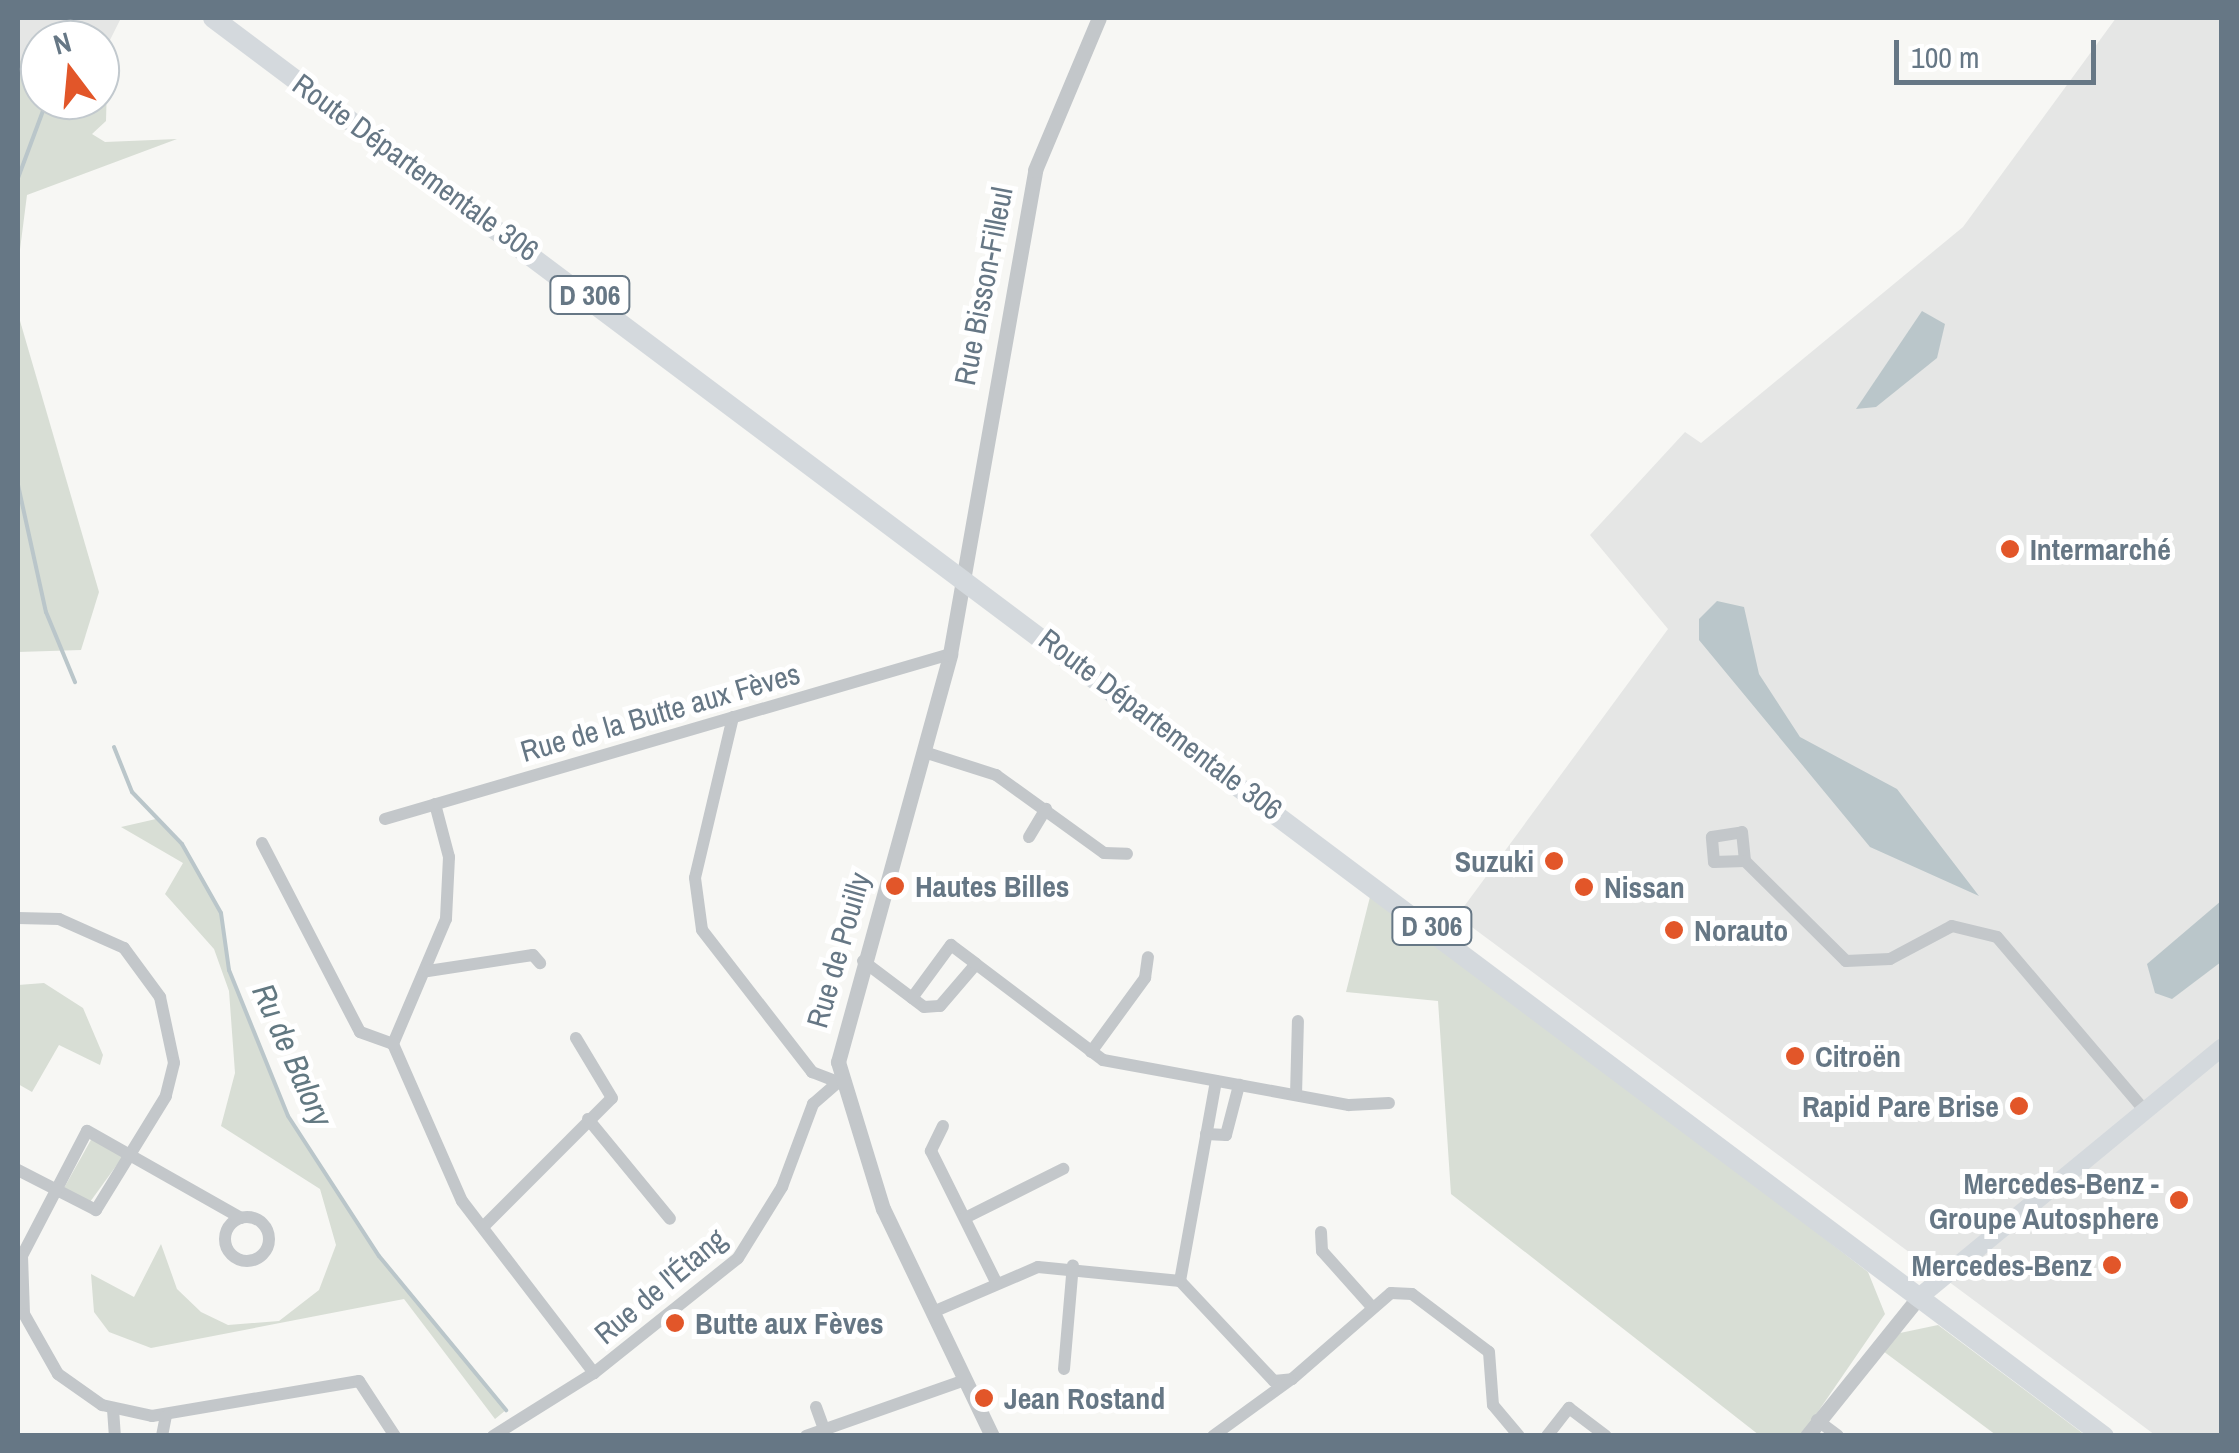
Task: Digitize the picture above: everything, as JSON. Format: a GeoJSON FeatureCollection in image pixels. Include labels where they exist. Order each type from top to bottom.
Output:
{"type":"FeatureCollection","features":[{"type":"Feature","properties":{"kind":"main road","name":"Route Départementale 306"},"geometry":{"type":"LineString","coordinates":[[213,18],[2104,1436]]}},
{"type":"Feature","properties":{"kind":"main road"},"geometry":{"type":"LineString","coordinates":[[1918,1298],[2222,1047]]}},
{"type":"Feature","properties":{"kind":"street","name":"Rue Bisson-Filleul"},"geometry":{"type":"LineString","coordinates":[[963,577],[1012,262],[1054,117],[1099,18]]}},
{"type":"Feature","properties":{"kind":"street","name":"Rue de Pouilly"},"geometry":{"type":"LineString","coordinates":[[838,1081],[862,961],[950,654],[963,577]]}},
{"type":"Feature","properties":{"kind":"street","name":"Rue de la Butte aux Fèves"},"geometry":{"type":"LineString","coordinates":[[386,819],[950,654]]}},
{"type":"Feature","properties":{"kind":"street"},"geometry":{"type":"LineString","coordinates":[[733,717],[695,878],[702,930],[812,1072],[838,1081],[933,1312],[992,1436]]}},
{"type":"Feature","properties":{"kind":"street"},"geometry":{"type":"LineString","coordinates":[[924,752],[996,774],[1104,853],[1126,854]]}},
{"type":"Feature","properties":{"kind":"street"},"geometry":{"type":"LineString","coordinates":[[393,1044],[428,971],[446,919],[450,857],[435,804]]}},
{"type":"Feature","properties":{"kind":"street"},"geometry":{"type":"LineString","coordinates":[[1029,837],[1046,810]]}},
{"type":"Feature","properties":{"kind":"street"},"geometry":{"type":"LineString","coordinates":[[262,842],[360,1032],[393,1044],[483,1227],[594,1373]]}},
{"type":"Feature","properties":{"kind":"street"},"geometry":{"type":"LineString","coordinates":[[1745,861],[1846,960],[1890,958],[1952,926],[1997,938],[2145,1110]]}},
{"type":"Feature","properties":{"kind":"street"},"geometry":{"type":"LineString","coordinates":[[18,918],[59,919],[106,936],[160,997],[172,1081],[134,1152],[96,1210],[50,1190],[18,1170]]}},
{"type":"Feature","properties":{"kind":"street"},"geometry":{"type":"LineString","coordinates":[[912,998],[951,945],[1092,1052],[1296,1095],[1389,1102]]}},
{"type":"Feature","properties":{"kind":"street"},"geometry":{"type":"LineString","coordinates":[[428,971],[533,955],[540,963]]}},
{"type":"Feature","properties":{"kind":"street"},"geometry":{"type":"LineString","coordinates":[[1092,1052],[1145,978],[1148,958]]}},
{"type":"Feature","properties":{"kind":"street"},"geometry":{"type":"LineString","coordinates":[[862,961],[912,998],[940,1006],[976,964]]}},
{"type":"Feature","properties":{"kind":"street"},"geometry":{"type":"LineString","coordinates":[[1296,1095],[1298,1020]]}},
{"type":"Feature","properties":{"kind":"street"},"geometry":{"type":"LineString","coordinates":[[483,1227],[612,1098],[576,1038]]}},
{"type":"Feature","properties":{"kind":"street","name":"Rue de l'Étang"},"geometry":{"type":"LineString","coordinates":[[493,1436],[594,1373],[738,1258],[782,1187],[813,1104],[838,1081]]}},
{"type":"Feature","properties":{"kind":"street"},"geometry":{"type":"LineString","coordinates":[[1180,1281],[1216,1081]]}},
{"type":"Feature","properties":{"kind":"street"},"geometry":{"type":"LineString","coordinates":[[1206,1134],[1226,1135],[1239,1085]]}},
{"type":"Feature","properties":{"kind":"street"},"geometry":{"type":"LineString","coordinates":[[588,1119],[670,1219]]}},
{"type":"Feature","properties":{"kind":"street"},"geometry":{"type":"LineString","coordinates":[[943,1126],[931,1151],[995,1280]]}},
{"type":"Feature","properties":{"kind":"street"},"geometry":{"type":"LineString","coordinates":[[240,1218],[134,1152],[87,1132],[50,1190],[22,1256],[24,1314],[58,1374],[113,1409],[166,1416],[349,1380],[372,1394],[395,1436]]}},
{"type":"Feature","properties":{"kind":"street"},"geometry":{"type":"LineString","coordinates":[[965,1218],[1064,1169]]}},
{"type":"Feature","properties":{"kind":"street"},"geometry":{"type":"LineString","coordinates":[[1321,1232],[1322,1251],[1373,1308]]}},
{"type":"Feature","properties":{"kind":"street"},"geometry":{"type":"LineString","coordinates":[[933,1312],[995,1280],[1072,1265],[1180,1281],[1260,1372],[1292,1379]]}},
{"type":"Feature","properties":{"kind":"street"},"geometry":{"type":"LineString","coordinates":[[1064,1368],[1072,1265]]}},
{"type":"Feature","properties":{"kind":"street"},"geometry":{"type":"LineString","coordinates":[[1213,1436],[1292,1379],[1391,1293],[1412,1294],[1489,1352],[1493,1406],[1519,1436]]}},
{"type":"Feature","properties":{"kind":"street"},"geometry":{"type":"LineString","coordinates":[[1807,1436],[1918,1298]]}},
{"type":"Feature","properties":{"kind":"street"},"geometry":{"type":"LineString","coordinates":[[806,1436],[965,1380]]}},
{"type":"Feature","properties":{"kind":"street"},"geometry":{"type":"LineString","coordinates":[[816,1408],[824,1429]]}},
{"type":"Feature","properties":{"kind":"street"},"geometry":{"type":"LineString","coordinates":[[1547,1436],[1570,1408],[1586,1430],[1606,1436]]}},
{"type":"Feature","properties":{"kind":"street"},"geometry":{"type":"LineString","coordinates":[[113,1409],[114,1436]]}},
{"type":"Feature","properties":{"kind":"street"},"geometry":{"type":"LineString","coordinates":[[162,1436],[166,1416]]}},
{"type":"Feature","properties":{"kind":"street"},"geometry":{"type":"LineString","coordinates":[[1817,1420],[1838,1436]]}},
{"type":"Feature","properties":{"kind":"shaded area"},"geometry":{"type":"Polygon","coordinates":[[[18,18],[121,18],[20,20],[18,60],[18,18]]]}},
{"type":"Feature","properties":{"kind":"shaded area"},"geometry":{"type":"Polygon","coordinates":[[[2116,18],[2221,18],[2221,1435],[2155,1435],[1457,916],[1668,629],[1590,535],[1685,432],[1701,443],[1963,227],[2116,18]]]}},
{"type":"Feature","properties":{"kind":"shaded area"},"geometry":{"type":"Polygon","coordinates":[[[18,60],[20,120],[106,120],[92,134],[105,142],[177,139],[27,195],[18,265],[18,60]]]}},
{"type":"Feature","properties":{"kind":"shaded area"},"geometry":{"type":"Polygon","coordinates":[[[1922,311],[1945,324],[1937,358],[1876,407],[1856,409],[1922,311]]]}},
{"type":"Feature","properties":{"kind":"shaded area"},"geometry":{"type":"Polygon","coordinates":[[[18,314],[99,592],[81,650],[18,652],[18,314]]]}},
{"type":"Feature","properties":{"kind":"shaded area"},"geometry":{"type":"Polygon","coordinates":[[[1717,601],[1744,607],[1759,674],[1800,737],[1897,789],[1979,896],[1870,847],[1699,640],[1699,619],[1717,601]]]}},
{"type":"Feature","properties":{"kind":"shaded area"},"geometry":{"type":"Polygon","coordinates":[[[156,819],[182,844],[221,913],[229,970],[288,1116],[379,1256],[506,1410],[495,1419],[404,1299],[151,1348],[109,1332],[94,1312],[91,1274],[134,1297],[161,1244],[177,1289],[201,1312],[228,1325],[279,1321],[319,1290],[336,1245],[320,1189],[221,1126],[235,1073],[229,991],[214,949],[165,894],[183,863],[121,827],[156,819]]]}},
{"type":"Feature","properties":{"kind":"shaded area"},"geometry":{"type":"Polygon","coordinates":[[[1372,889],[1868,1272],[1885,1314],[1802,1435],[1759,1435],[1451,1194],[1438,1001],[1346,992],[1372,889]]]}},
{"type":"Feature","properties":{"kind":"shaded area"},"geometry":{"type":"Polygon","coordinates":[[[2221,901],[2221,962],[2172,999],[2155,993],[2147,964],[2221,901]]]}},
{"type":"Feature","properties":{"kind":"shaded area"},"geometry":{"type":"Polygon","coordinates":[[[44,983],[83,1008],[103,1055],[100,1065],[59,1045],[32,1092],[18,1084],[18,985],[44,983]]]}},
{"type":"Feature","properties":{"kind":"shaded area"},"geometry":{"type":"Polygon","coordinates":[[[92,1138],[124,1155],[90,1202],[64,1188],[92,1138]]]}},
{"type":"Feature","properties":{"kind":"shaded area"},"geometry":{"type":"Polygon","coordinates":[[[1938,1325],[2085,1435],[1996,1435],[1883,1351],[1900,1333],[1938,1325]]]}},
{"type":"Feature","properties":{"kind":"waterway","name":"Ru de Balory"},"geometry":{"type":"LineString","coordinates":[[18,178],[40,120]]}},
{"type":"Feature","properties":{"kind":"waterway","name":"Ru de Balory"},"geometry":{"type":"LineString","coordinates":[[18,485],[46,612],[75,682]]}},
{"type":"Feature","properties":{"kind":"waterway","name":"Ru de Balory"},"geometry":{"type":"LineString","coordinates":[[114,747],[132,792],[182,844],[221,913],[229,970],[288,1116],[379,1256],[506,1410]]}},
{"type":"Feature","properties":{"kind":"place","name":"Intermarché"},"geometry":{"type":"Point","coordinates":[2010,549]}},
{"type":"Feature","properties":{"kind":"place","name":"Suzuki"},"geometry":{"type":"Point","coordinates":[1554,861]}},
{"type":"Feature","properties":{"kind":"place","name":"Hautes Billes"},"geometry":{"type":"Point","coordinates":[895,886]}},
{"type":"Feature","properties":{"kind":"place","name":"Nissan"},"geometry":{"type":"Point","coordinates":[1584,887]}},
{"type":"Feature","properties":{"kind":"place","name":"Norauto"},"geometry":{"type":"Point","coordinates":[1674,930]}},
{"type":"Feature","properties":{"kind":"place","name":"Citroën"},"geometry":{"type":"Point","coordinates":[1795,1056]}},
{"type":"Feature","properties":{"kind":"place","name":"Rapid Pare Brise"},"geometry":{"type":"Point","coordinates":[2019,1106]}},
{"type":"Feature","properties":{"kind":"place","name":"Mercedes-Benz - Groupe Autosphere"},"geometry":{"type":"Point","coordinates":[2179,1200]}},
{"type":"Feature","properties":{"kind":"place","name":"Mercedes-Benz"},"geometry":{"type":"Point","coordinates":[2112,1265]}},
{"type":"Feature","properties":{"kind":"place","name":"Butte aux Fèves"},"geometry":{"type":"Point","coordinates":[675,1323]}},
{"type":"Feature","properties":{"kind":"place","name":"Jean Rostand"},"geometry":{"type":"Point","coordinates":[984,1398]}}]}
